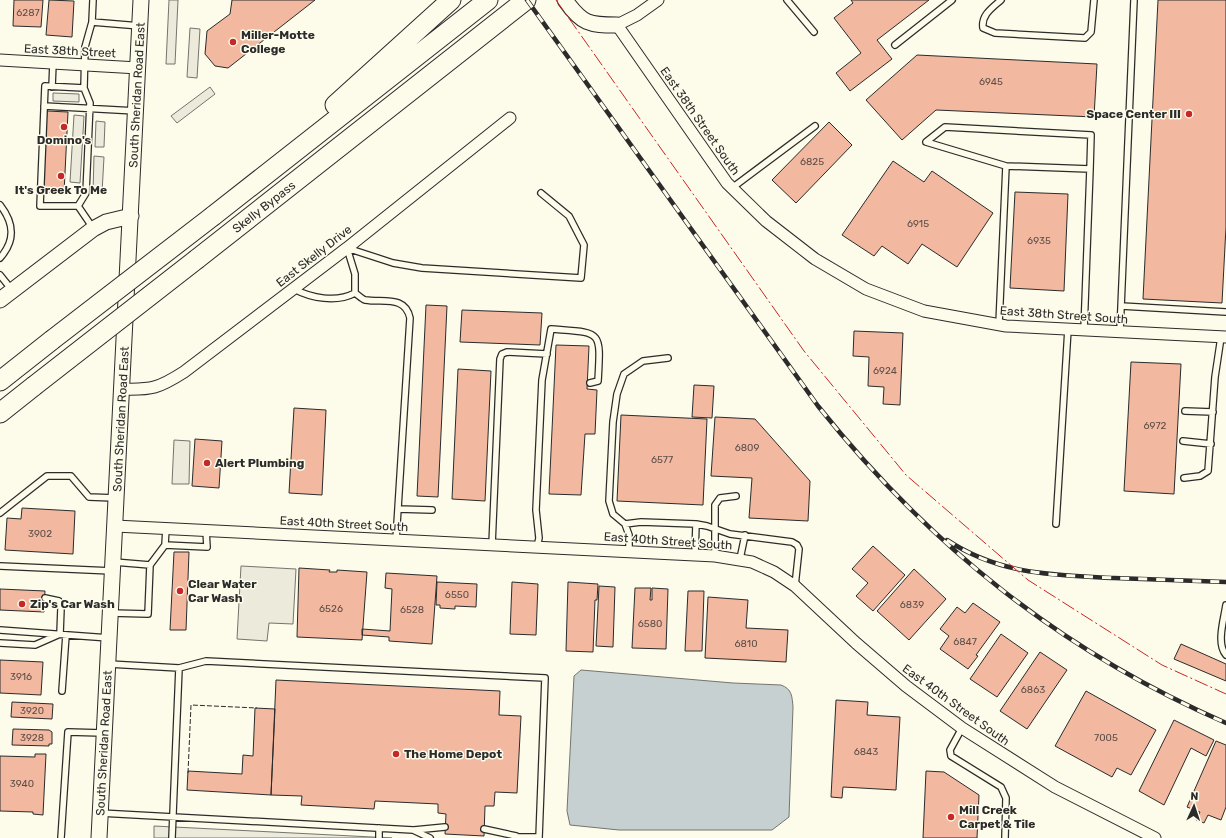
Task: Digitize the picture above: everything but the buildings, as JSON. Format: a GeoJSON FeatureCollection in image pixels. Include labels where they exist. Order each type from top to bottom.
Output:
{"type":"FeatureCollection","features":[{"type":"Feature","properties":{"kind":"highway"},"geometry":{"type":"LineString","coordinates":[[213,216],[450,0]]}},
{"type":"Feature","properties":{"kind":"highway","name":"Skelly Bypass"},"geometry":{"type":"LineString","coordinates":[[0,381],[488,0]]}},
{"type":"Feature","properties":{"kind":"highway","name":"Skelly Bypass"},"geometry":{"type":"LineString","coordinates":[[0,413],[526,0]]}},
{"type":"Feature","properties":{"kind":"main road","name":"South Sheridan Road East"},"geometry":{"type":"LineString","coordinates":[[99,838],[141,0]]}},
{"type":"Feature","properties":{"kind":"main road"},"geometry":{"type":"LineString","coordinates":[[565,0],[576,16],[594,25],[617,25]]}},
{"type":"Feature","properties":{"kind":"main road"},"geometry":{"type":"LineString","coordinates":[[0,300],[93,229],[106,222],[131,216]]}},
{"type":"Feature","properties":{"kind":"street"},"geometry":{"type":"LineString","coordinates":[[617,25],[637,15],[658,0]]}},
{"type":"Feature","properties":{"kind":"street","name":"East 38th Street South"},"geometry":{"type":"LineString","coordinates":[[617,25],[732,188],[766,221],[815,259],[866,288],[924,311],[999,324],[1224,337]]}},
{"type":"Feature","properties":{"kind":"street","name":"East 38th Street"},"geometry":{"type":"LineString","coordinates":[[0,60],[138,68]]}},
{"type":"Feature","properties":{"kind":"street","name":"East Skelly Drive"},"geometry":{"type":"LineString","coordinates":[[122,389],[143,390],[161,386],[184,372],[347,248],[510,118]]}},
{"type":"Feature","properties":{"kind":"street","name":"East 40th Street South"},"geometry":{"type":"LineString","coordinates":[[115,526],[715,556],[752,562],[774,572],[795,586],[890,672],[962,728],[1055,787],[1155,838]]}},
{"type":"Feature","properties":{"kind":"lane"},"geometry":{"type":"LineString","coordinates":[[78,206],[86,193],[90,103],[84,88],[85,47],[92,22],[93,0]]}},
{"type":"Feature","properties":{"kind":"lane"},"geometry":{"type":"LineString","coordinates":[[786,0],[814,32]]}},
{"type":"Feature","properties":{"kind":"lane"},"geometry":{"type":"LineString","coordinates":[[895,45],[952,0]]}},
{"type":"Feature","properties":{"kind":"lane"},"geometry":{"type":"LineString","coordinates":[[1002,0],[989,10],[984,18],[983,28],[987,31],[995,33],[1085,38],[1092,32],[1094,0]]}},
{"type":"Feature","properties":{"kind":"lane"},"geometry":{"type":"LineString","coordinates":[[1120,331],[1134,0]]}},
{"type":"Feature","properties":{"kind":"lane"},"geometry":{"type":"LineString","coordinates":[[92,22],[140,26]]}},
{"type":"Feature","properties":{"kind":"lane"},"geometry":{"type":"LineString","coordinates":[[52,87],[53,63]]}},
{"type":"Feature","properties":{"kind":"lane"},"geometry":{"type":"LineString","coordinates":[[78,206],[40,206],[45,86],[84,88]]}},
{"type":"Feature","properties":{"kind":"lane"},"geometry":{"type":"LineString","coordinates":[[44,106],[136,111]]}},
{"type":"Feature","properties":{"kind":"lane"},"geometry":{"type":"LineString","coordinates":[[732,188],[815,126]]}},
{"type":"Feature","properties":{"kind":"lane"},"geometry":{"type":"LineString","coordinates":[[1084,330],[1090,169],[1091,135],[944,126],[926,142],[1006,166],[1090,169]]}},
{"type":"Feature","properties":{"kind":"lane"},"geometry":{"type":"LineString","coordinates":[[999,324],[1006,166]]}},
{"type":"Feature","properties":{"kind":"lane"},"geometry":{"type":"LineString","coordinates":[[347,248],[393,263],[422,268],[581,278],[584,245],[569,216],[541,193]]}},
{"type":"Feature","properties":{"kind":"lane"},"geometry":{"type":"LineString","coordinates":[[0,205],[7,214],[13,235],[10,244],[0,258]]}},
{"type":"Feature","properties":{"kind":"lane"},"geometry":{"type":"LineString","coordinates":[[78,206],[93,229]]}},
{"type":"Feature","properties":{"kind":"lane"},"geometry":{"type":"LineString","coordinates":[[347,248],[355,274],[355,293]]}},
{"type":"Feature","properties":{"kind":"lane"},"geometry":{"type":"LineString","coordinates":[[0,274],[12,290]]}},
{"type":"Feature","properties":{"kind":"lane"},"geometry":{"type":"LineString","coordinates":[[294,289],[307,296],[317,298],[350,296],[355,293]]}},
{"type":"Feature","properties":{"kind":"lane"},"geometry":{"type":"LineString","coordinates":[[355,293],[364,299],[403,305],[408,309],[410,318],[396,540]]}},
{"type":"Feature","properties":{"kind":"lane"},"geometry":{"type":"LineString","coordinates":[[1121,306],[1226,312]]}},
{"type":"Feature","properties":{"kind":"lane"},"geometry":{"type":"LineString","coordinates":[[537,547],[539,538],[536,510],[542,380],[551,329],[587,332],[597,337],[600,346],[598,381],[590,383]]}},
{"type":"Feature","properties":{"kind":"lane"},"geometry":{"type":"LineString","coordinates":[[1056,524],[1068,329]]}},
{"type":"Feature","properties":{"kind":"lane"},"geometry":{"type":"LineString","coordinates":[[1184,478],[1200,476],[1208,471],[1213,412],[1224,337]]}},
{"type":"Feature","properties":{"kind":"lane"},"geometry":{"type":"LineString","coordinates":[[492,545],[500,359],[502,354],[507,352],[547,354]]}},
{"type":"Feature","properties":{"kind":"lane"},"geometry":{"type":"LineString","coordinates":[[629,552],[629,535],[625,524],[613,514],[609,501],[613,422],[617,394],[624,374],[643,362],[668,358]]}},
{"type":"Feature","properties":{"kind":"lane"},"geometry":{"type":"LineString","coordinates":[[1185,411],[1213,412]]}},
{"type":"Feature","properties":{"kind":"lane"},"geometry":{"type":"LineString","coordinates":[[1183,441],[1211,444]]}},
{"type":"Feature","properties":{"kind":"lane"},"geometry":{"type":"LineString","coordinates":[[0,513],[47,476],[71,476],[89,497],[116,498]]}},
{"type":"Feature","properties":{"kind":"lane"},"geometry":{"type":"LineString","coordinates":[[715,556],[715,505],[720,498],[736,496]]}},
{"type":"Feature","properties":{"kind":"lane"},"geometry":{"type":"LineString","coordinates":[[398,509],[432,510]]}},
{"type":"Feature","properties":{"kind":"lane"},"geometry":{"type":"LineString","coordinates":[[625,524],[641,522],[696,524],[714,528],[730,534],[792,542],[797,545],[799,554],[795,586]]}},
{"type":"Feature","properties":{"kind":"lane"},"geometry":{"type":"LineString","coordinates":[[695,555],[696,524]]}},
{"type":"Feature","properties":{"kind":"lane"},"geometry":{"type":"LineString","coordinates":[[111,613],[148,614],[150,565],[165,545],[166,528]]}},
{"type":"Feature","properties":{"kind":"lane"},"geometry":{"type":"LineString","coordinates":[[165,545],[207,547],[206,530]]}},
{"type":"Feature","properties":{"kind":"lane"},"geometry":{"type":"LineString","coordinates":[[740,559],[745,535]]}},
{"type":"Feature","properties":{"kind":"lane"},"geometry":{"type":"LineString","coordinates":[[0,566],[113,567],[150,565]]}},
{"type":"Feature","properties":{"kind":"lane"},"geometry":{"type":"LineString","coordinates":[[45,598],[59,601],[61,608],[63,635],[62,691]]}},
{"type":"Feature","properties":{"kind":"lane"},"geometry":{"type":"LineString","coordinates":[[1226,605],[1221,643],[1221,650],[1226,655]]}},
{"type":"Feature","properties":{"kind":"lane"},"geometry":{"type":"LineString","coordinates":[[0,630],[109,638]]}},
{"type":"Feature","properties":{"kind":"lane"},"geometry":{"type":"LineString","coordinates":[[0,643],[35,645],[63,635]]}},
{"type":"Feature","properties":{"kind":"lane"},"geometry":{"type":"LineString","coordinates":[[108,664],[179,668],[206,661],[545,678],[539,838],[516,836],[484,829]]}},
{"type":"Feature","properties":{"kind":"lane"},"geometry":{"type":"LineString","coordinates":[[172,838],[179,668]]}},
{"type":"Feature","properties":{"kind":"lane"},"geometry":{"type":"LineString","coordinates":[[962,728],[950,750],[951,756],[1001,787],[1006,798],[1005,838]]}},
{"type":"Feature","properties":{"kind":"lane"},"geometry":{"type":"LineString","coordinates":[[61,838],[68,732],[105,733]]}},
{"type":"Feature","properties":{"kind":"lane"},"geometry":{"type":"LineString","coordinates":[[100,813],[413,830],[445,827]]}},
{"type":"Feature","properties":{"kind":"lane"},"geometry":{"type":"LineString","coordinates":[[379,828],[379,838]]}},
{"type":"Feature","properties":{"kind":"lane"},"geometry":{"type":"LineString","coordinates":[[413,830],[430,838]]}},
{"type":"Feature","properties":{"kind":"lane"},"geometry":{"type":"LineString","coordinates":[[510,838],[516,836]]}},
{"type":"Feature","properties":{"kind":"shaded area"},"geometry":{"type":"Polygon","coordinates":[[[169,0],[178,0],[175,64],[166,64],[169,0]]]}},
{"type":"Feature","properties":{"kind":"shaded area"},"geometry":{"type":"Polygon","coordinates":[[[190,28],[200,29],[197,78],[187,77],[190,28]]]}},
{"type":"Feature","properties":{"kind":"shaded area"},"geometry":{"type":"Polygon","coordinates":[[[210,87],[215,94],[177,123],[171,116],[210,87]]]}},
{"type":"Feature","properties":{"kind":"shaded area"},"geometry":{"type":"Polygon","coordinates":[[[53,93],[79,94],[79,102],[53,101],[53,93]]]}},
{"type":"Feature","properties":{"kind":"shaded area"},"geometry":{"type":"Polygon","coordinates":[[[74,115],[84,116],[80,183],[70,182],[74,115]]]}},
{"type":"Feature","properties":{"kind":"shaded area"},"geometry":{"type":"Polygon","coordinates":[[[96,121],[105,122],[104,147],[95,147],[96,121]]]}},
{"type":"Feature","properties":{"kind":"shaded area"},"geometry":{"type":"Polygon","coordinates":[[[94,156],[104,157],[102,193],[93,193],[94,156]]]}},
{"type":"Feature","properties":{"kind":"shaded area"},"geometry":{"type":"Polygon","coordinates":[[[174,440],[190,441],[189,484],[172,484],[174,440]]]}},
{"type":"Feature","properties":{"kind":"shaded area"},"geometry":{"type":"Polygon","coordinates":[[[241,566],[296,569],[293,624],[269,623],[267,641],[237,639],[241,566]]]}},
{"type":"Feature","properties":{"kind":"shaded area"},"geometry":{"type":"Polygon","coordinates":[[[581,670],[733,683],[781,685],[785,687],[792,696],[793,707],[789,817],[772,830],[619,830],[570,825],[567,811],[574,676],[581,670]]]}},
{"type":"Feature","properties":{"kind":"shaded area"},"geometry":{"type":"Polygon","coordinates":[[[154,826],[392,838],[154,838],[154,826]]]}},
{"type":"Feature","properties":{"kind":"railway"},"geometry":{"type":"LineString","coordinates":[[527,0],[818,406],[861,457],[906,504],[953,549],[1002,590],[1054,628],[1108,663],[1166,694],[1226,723]]}},
{"type":"Feature","properties":{"kind":"railway"},"geometry":{"type":"LineString","coordinates":[[947,540],[967,552],[987,560],[1007,567],[1028,571],[1070,576],[1226,582]]}},
{"type":"Feature","properties":{"kind":"fence"},"geometry":{"type":"LineString","coordinates":[[188,773],[191,705],[257,708]]}},
{"type":"Feature","properties":{"kind":"power"},"geometry":{"type":"LineString","coordinates":[[556,0],[804,351],[906,475],[1028,580],[1162,665],[1226,694]]}},
{"type":"Feature","properties":{"kind":"place","name":"Miller-Motte College"},"geometry":{"type":"Point","coordinates":[233,42]}},
{"type":"Feature","properties":{"kind":"place","name":"Space Center III"},"geometry":{"type":"Point","coordinates":[1189,114]}},
{"type":"Feature","properties":{"kind":"place","name":"Domino's"},"geometry":{"type":"Point","coordinates":[64,127]}},
{"type":"Feature","properties":{"kind":"place","name":"It's Greek To Me"},"geometry":{"type":"Point","coordinates":[61,176]}},
{"type":"Feature","properties":{"kind":"place","name":"Alert Plumbing"},"geometry":{"type":"Point","coordinates":[207,463]}},
{"type":"Feature","properties":{"kind":"place","name":"Clear Water Car Wash"},"geometry":{"type":"Point","coordinates":[180,591]}},
{"type":"Feature","properties":{"kind":"place","name":"Zip's Car Wash"},"geometry":{"type":"Point","coordinates":[22,604]}},
{"type":"Feature","properties":{"kind":"place","name":"The Home Depot"},"geometry":{"type":"Point","coordinates":[396,754]}},
{"type":"Feature","properties":{"kind":"place","name":"Mill Creek Carpet & Tile"},"geometry":{"type":"Point","coordinates":[951,817]}}]}
